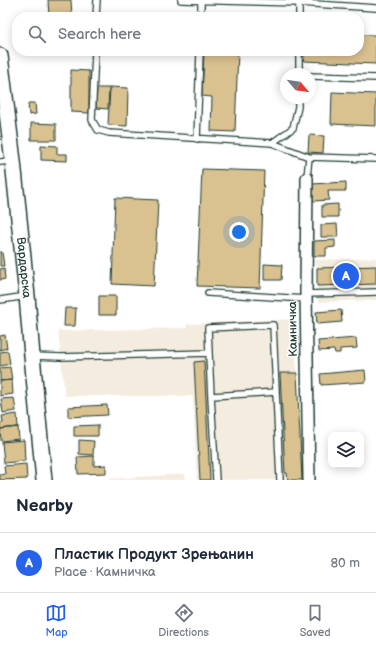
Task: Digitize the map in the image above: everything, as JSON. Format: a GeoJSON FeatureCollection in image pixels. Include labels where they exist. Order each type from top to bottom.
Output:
{"type":"FeatureCollection","features":[{"type":"Feature","properties":{"kind":"street","name":"Вардарска"},"geometry":{"type":"LineString","coordinates":[[0,56],[7,162],[27,296],[44,480]]}},
{"type":"Feature","properties":{"kind":"street","name":"Камничка"},"geometry":{"type":"LineString","coordinates":[[307,178],[306,296],[309,480]]}},
{"type":"Feature","properties":{"kind":"lane"},"geometry":{"type":"LineString","coordinates":[[96,12],[97,0]]}},
{"type":"Feature","properties":{"kind":"lane"},"geometry":{"type":"LineString","coordinates":[[181,0],[328,3],[376,8]]}},
{"type":"Feature","properties":{"kind":"lane"},"geometry":{"type":"LineString","coordinates":[[201,1],[201,12]]}},
{"type":"Feature","properties":{"kind":"lane"},"geometry":{"type":"LineString","coordinates":[[299,3],[299,12]]}},
{"type":"Feature","properties":{"kind":"lane"},"geometry":{"type":"LineString","coordinates":[[95,56],[92,120],[98,130],[109,133],[272,143],[309,157],[376,159]]}},
{"type":"Feature","properties":{"kind":"lane"},"geometry":{"type":"LineString","coordinates":[[197,139],[200,56]]}},
{"type":"Feature","properties":{"kind":"lane"},"geometry":{"type":"LineString","coordinates":[[299,56],[299,68]]}},
{"type":"Feature","properties":{"kind":"lane"},"geometry":{"type":"LineString","coordinates":[[316,76],[376,78]]}},
{"type":"Feature","properties":{"kind":"lane"},"geometry":{"type":"LineString","coordinates":[[272,143],[293,128],[298,104]]}},
{"type":"Feature","properties":{"kind":"lane"},"geometry":{"type":"LineString","coordinates":[[307,178],[309,157]]}},
{"type":"Feature","properties":{"kind":"lane"},"geometry":{"type":"LineString","coordinates":[[208,293],[306,296],[376,292]]}},
{"type":"Feature","properties":{"kind":"lane"},"geometry":{"type":"LineString","coordinates":[[0,300],[27,296]]}},
{"type":"Feature","properties":{"kind":"lane"},"geometry":{"type":"LineString","coordinates":[[216,480],[208,328],[273,325],[280,480]]}},
{"type":"Feature","properties":{"kind":"lane"},"geometry":{"type":"LineString","coordinates":[[32,356],[61,357],[209,353]]}},
{"type":"Feature","properties":{"kind":"lane"},"geometry":{"type":"LineString","coordinates":[[211,396],[276,392]]}},
{"type":"Feature","properties":{"kind":"shaded area"},"geometry":{"type":"Polygon","coordinates":[[[376,258],[376,300],[318,302],[316,260],[376,258]]]}},
{"type":"Feature","properties":{"kind":"shaded area"},"geometry":{"type":"Polygon","coordinates":[[[294,319],[303,480],[197,480],[193,396],[65,396],[58,331],[187,328],[187,324],[294,319]]]}},
{"type":"Feature","properties":{"kind":"shaded area"},"geometry":{"type":"Polygon","coordinates":[[[185,474],[186,480],[91,480],[185,474]]]}},
{"type":"Feature","properties":{"kind":"building"},"geometry":{"type":"Polygon","coordinates":[[[48,0],[71,0],[72,12],[49,12],[48,0]]]}},
{"type":"Feature","properties":{"kind":"building"},"geometry":{"type":"Polygon","coordinates":[[[364,35],[376,35],[376,64],[304,61],[304,56],[364,56],[364,35]]]}},
{"type":"Feature","properties":{"kind":"building"},"geometry":{"type":"Polygon","coordinates":[[[204,56],[238,56],[235,132],[211,131],[212,97],[202,96],[204,56]]]}},
{"type":"Feature","properties":{"kind":"building"},"geometry":{"type":"Polygon","coordinates":[[[71,70],[89,71],[89,113],[71,112],[71,70]]]}},
{"type":"Feature","properties":{"kind":"building"},"geometry":{"type":"Polygon","coordinates":[[[110,87],[128,88],[127,126],[108,125],[110,87]]]}},
{"type":"Feature","properties":{"kind":"building"},"geometry":{"type":"Polygon","coordinates":[[[97,88],[109,88],[108,109],[96,108],[97,88]]]}},
{"type":"Feature","properties":{"kind":"building"},"geometry":{"type":"Polygon","coordinates":[[[332,92],[376,94],[376,126],[331,124],[332,92]]]}},
{"type":"Feature","properties":{"kind":"building"},"geometry":{"type":"Polygon","coordinates":[[[28,103],[35,103],[36,114],[29,115],[28,103]]]}},
{"type":"Feature","properties":{"kind":"building"},"geometry":{"type":"Polygon","coordinates":[[[31,123],[56,124],[56,140],[31,140],[31,123]]]}},
{"type":"Feature","properties":{"kind":"building"},"geometry":{"type":"Polygon","coordinates":[[[309,135],[324,136],[323,153],[308,152],[309,135]]]}},
{"type":"Feature","properties":{"kind":"building"},"geometry":{"type":"Polygon","coordinates":[[[41,145],[57,146],[57,154],[67,154],[67,161],[41,160],[41,145]]]}},
{"type":"Feature","properties":{"kind":"building"},"geometry":{"type":"Polygon","coordinates":[[[202,169],[264,171],[260,288],[197,286],[202,169]]]}},
{"type":"Feature","properties":{"kind":"building"},"geometry":{"type":"Polygon","coordinates":[[[346,182],[346,191],[328,191],[329,200],[313,201],[312,184],[346,182]]]}},
{"type":"Feature","properties":{"kind":"building"},"geometry":{"type":"Polygon","coordinates":[[[115,198],[158,200],[154,286],[112,284],[115,198]]]}},
{"type":"Feature","properties":{"kind":"building"},"geometry":{"type":"Polygon","coordinates":[[[338,204],[338,217],[322,217],[322,205],[338,204]]]}},
{"type":"Feature","properties":{"kind":"building"},"geometry":{"type":"Polygon","coordinates":[[[337,224],[338,237],[321,237],[321,225],[337,224]]]}},
{"type":"Feature","properties":{"kind":"building"},"geometry":{"type":"Polygon","coordinates":[[[335,240],[335,247],[326,248],[326,256],[314,256],[314,241],[335,240]]]}},
{"type":"Feature","properties":{"kind":"building"},"geometry":{"type":"Polygon","coordinates":[[[0,252],[2,252],[4,266],[0,266],[0,252]]]}},
{"type":"Feature","properties":{"kind":"building"},"geometry":{"type":"Polygon","coordinates":[[[264,264],[282,265],[281,280],[264,280],[264,264]]]}},
{"type":"Feature","properties":{"kind":"building"},"geometry":{"type":"Polygon","coordinates":[[[376,266],[376,284],[317,286],[317,268],[376,266]]]}},
{"type":"Feature","properties":{"kind":"building"},"geometry":{"type":"Polygon","coordinates":[[[4,268],[5,279],[0,280],[0,269],[4,268]]]}},
{"type":"Feature","properties":{"kind":"building"},"geometry":{"type":"Polygon","coordinates":[[[99,296],[116,296],[116,315],[99,315],[99,296]]]}},
{"type":"Feature","properties":{"kind":"building"},"geometry":{"type":"Polygon","coordinates":[[[65,308],[76,308],[75,326],[64,326],[65,308]]]}},
{"type":"Feature","properties":{"kind":"building"},"geometry":{"type":"Polygon","coordinates":[[[341,310],[342,322],[317,324],[316,312],[341,310]]]}},
{"type":"Feature","properties":{"kind":"building"},"geometry":{"type":"Polygon","coordinates":[[[5,335],[7,348],[0,350],[0,336],[5,335]]]}},
{"type":"Feature","properties":{"kind":"building"},"geometry":{"type":"Polygon","coordinates":[[[356,338],[357,348],[340,349],[340,353],[335,353],[334,350],[319,351],[318,341],[356,338]]]}},
{"type":"Feature","properties":{"kind":"building"},"geometry":{"type":"Polygon","coordinates":[[[8,351],[10,364],[0,366],[0,352],[8,351]]]}},
{"type":"Feature","properties":{"kind":"building"},"geometry":{"type":"Polygon","coordinates":[[[204,361],[210,480],[200,480],[194,362],[204,361]]]}},
{"type":"Feature","properties":{"kind":"building"},"geometry":{"type":"Polygon","coordinates":[[[10,367],[12,380],[0,381],[0,368],[10,367]]]}},
{"type":"Feature","properties":{"kind":"building"},"geometry":{"type":"Polygon","coordinates":[[[365,370],[366,382],[321,385],[320,374],[365,370]]]}},
{"type":"Feature","properties":{"kind":"building"},"geometry":{"type":"Polygon","coordinates":[[[280,373],[297,373],[302,480],[288,480],[287,473],[285,473],[280,373]]]}},
{"type":"Feature","properties":{"kind":"building"},"geometry":{"type":"Polygon","coordinates":[[[12,380],[13,394],[0,396],[0,381],[12,380]]]}},
{"type":"Feature","properties":{"kind":"building"},"geometry":{"type":"Polygon","coordinates":[[[14,398],[16,411],[3,413],[1,399],[14,398]]]}},
{"type":"Feature","properties":{"kind":"building"},"geometry":{"type":"Polygon","coordinates":[[[107,405],[108,415],[68,417],[68,407],[107,405]]]}},
{"type":"Feature","properties":{"kind":"building"},"geometry":{"type":"Polygon","coordinates":[[[17,414],[18,427],[0,429],[0,423],[3,423],[2,416],[17,414]]]}},
{"type":"Feature","properties":{"kind":"building"},"geometry":{"type":"Polygon","coordinates":[[[98,425],[98,436],[74,436],[74,426],[98,425]]]}},
{"type":"Feature","properties":{"kind":"building"},"geometry":{"type":"Polygon","coordinates":[[[18,427],[19,439],[1,441],[0,429],[18,427]]]}},
{"type":"Feature","properties":{"kind":"building"},"geometry":{"type":"Polygon","coordinates":[[[24,440],[25,461],[4,463],[2,442],[24,440]]]}},
{"type":"Feature","properties":{"kind":"building"},"geometry":{"type":"Polygon","coordinates":[[[79,440],[94,441],[93,455],[79,454],[79,440]]]}},
{"type":"Feature","properties":{"kind":"building"},"geometry":{"type":"Polygon","coordinates":[[[94,456],[94,466],[106,465],[106,473],[78,474],[77,457],[94,456]]]}},
{"type":"Feature","properties":{"kind":"building"},"geometry":{"type":"Polygon","coordinates":[[[26,464],[27,479],[0,480],[0,475],[5,474],[4,466],[26,464]]]}},
{"type":"Feature","properties":{"kind":"place","name":"Пластик Продукт Зрењанин"},"geometry":{"type":"Point","coordinates":[346,276]}}]}
